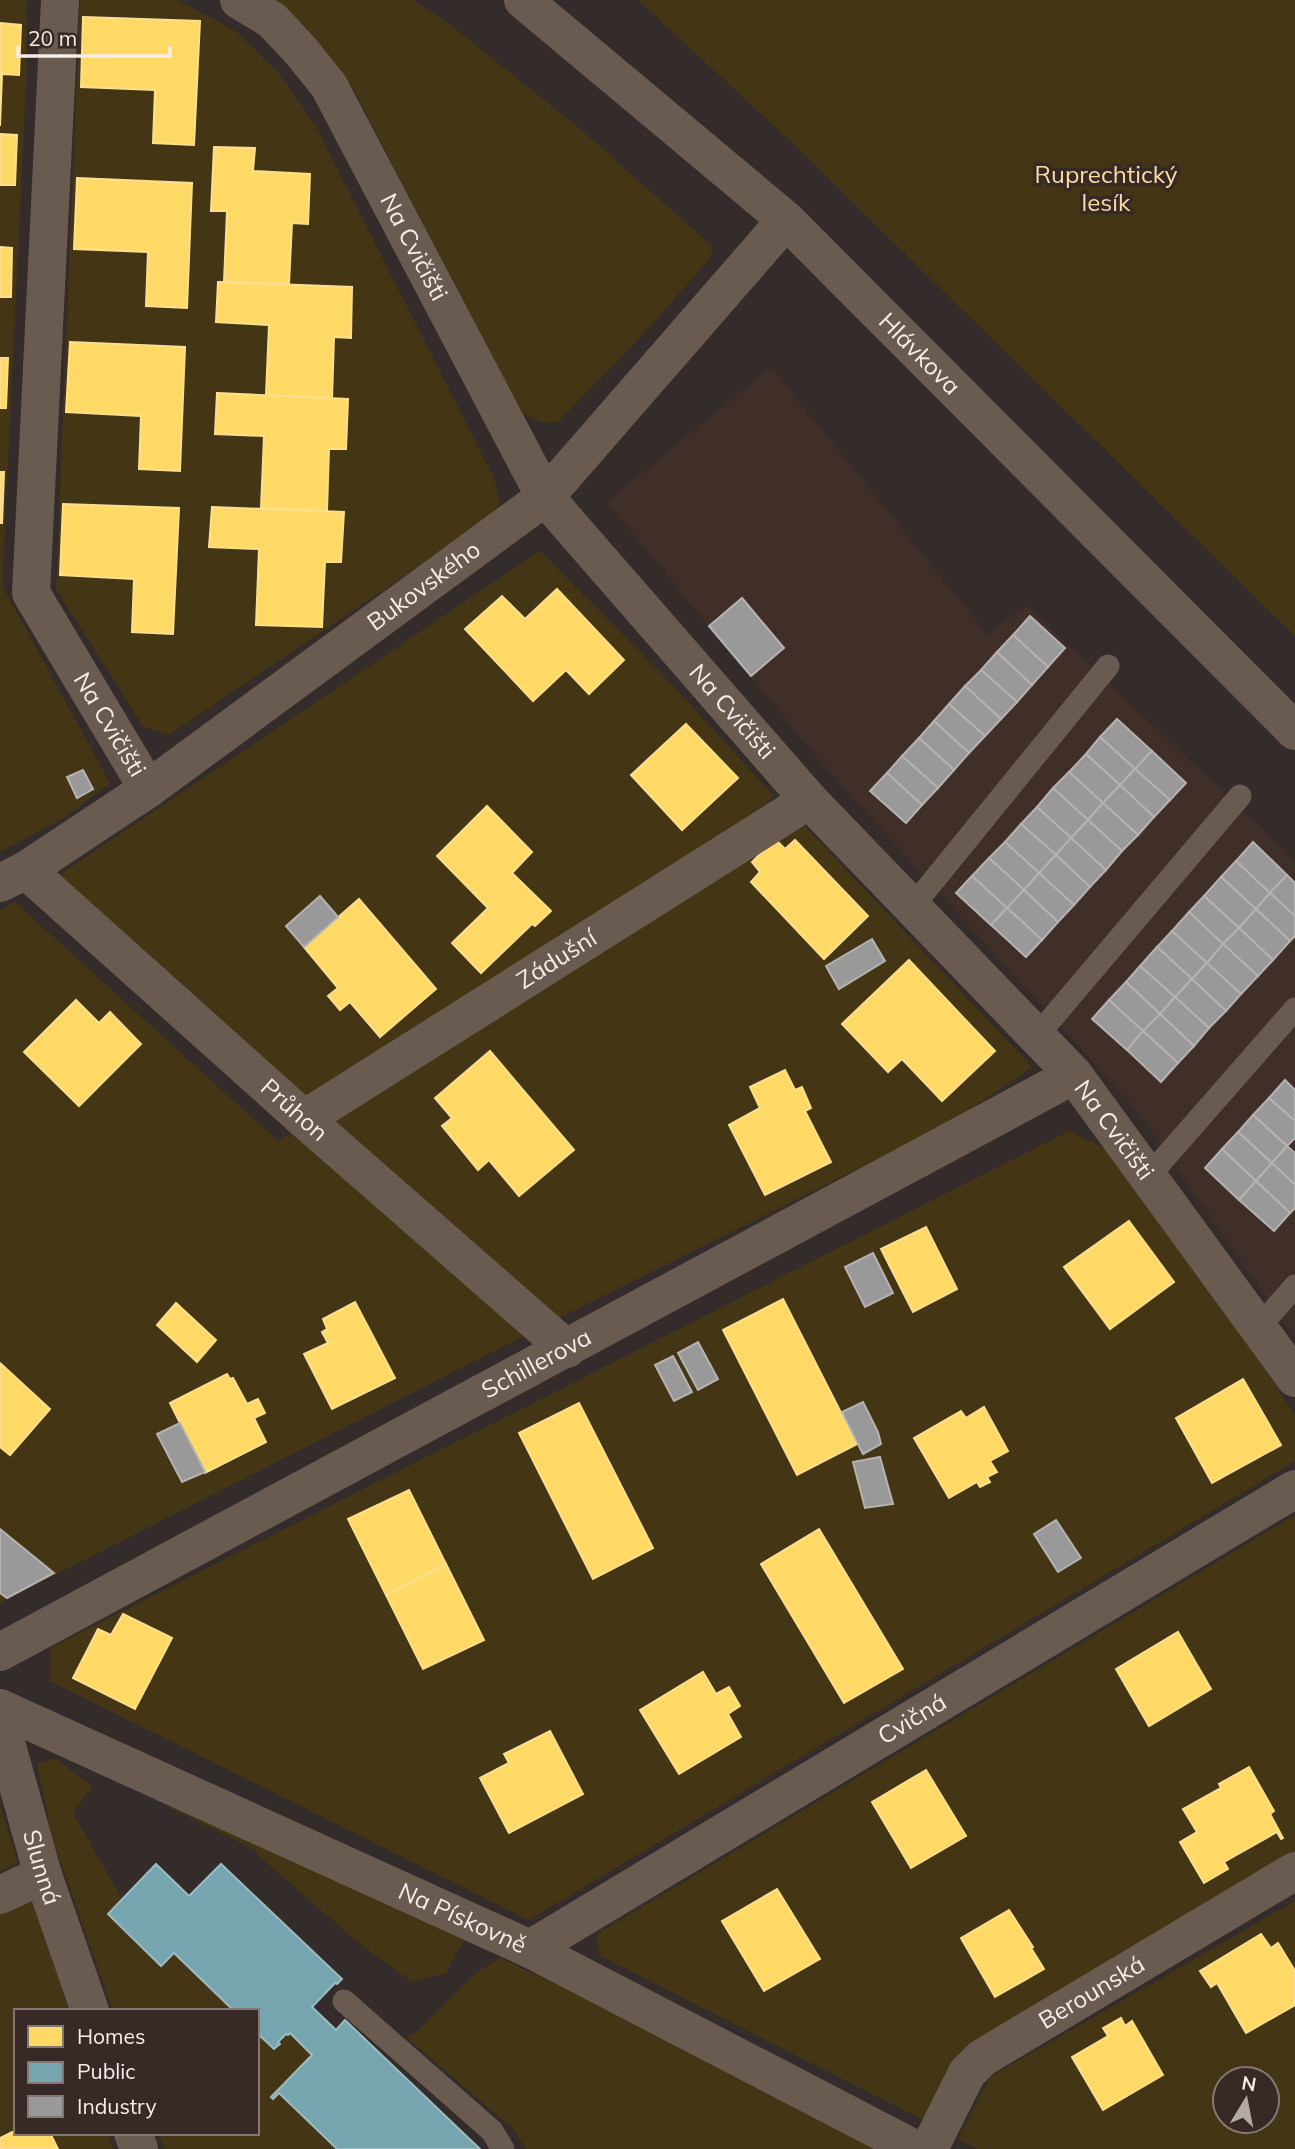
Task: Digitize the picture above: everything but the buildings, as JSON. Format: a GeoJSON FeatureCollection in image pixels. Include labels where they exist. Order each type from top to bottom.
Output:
{"type":"FeatureCollection","features":[{"type":"Feature","properties":{"kind":"street","name":"Na Cvičišti"},"geometry":{"type":"LineString","coordinates":[[60,0],[31,593],[148,789]]}},
{"type":"Feature","properties":{"kind":"street","name":"Na Cvičišti"},"geometry":{"type":"LineString","coordinates":[[239,0],[272,20],[329,86],[545,498],[809,800],[1074,1075],[1295,1378]]}},
{"type":"Feature","properties":{"kind":"street","name":"Hlávkova"},"geometry":{"type":"LineString","coordinates":[[523,0],[786,220],[1295,732]]}},
{"type":"Feature","properties":{"kind":"street","name":"Bukovského"},"geometry":{"type":"LineString","coordinates":[[13,876],[148,789],[545,498],[786,220]]}},
{"type":"Feature","properties":{"kind":"street","name":"Zádušní"},"geometry":{"type":"LineString","coordinates":[[304,1119],[809,800]]}},
{"type":"Feature","properties":{"kind":"street","name":"Průhon"},"geometry":{"type":"LineString","coordinates":[[13,876],[304,1119],[567,1349]]}},
{"type":"Feature","properties":{"kind":"street","name":"Schillerova"},"geometry":{"type":"LineString","coordinates":[[0,1652],[1074,1075]]}},
{"type":"Feature","properties":{"kind":"street","name":"Cvičná"},"geometry":{"type":"LineString","coordinates":[[530,1949],[1295,1489]]}},
{"type":"Feature","properties":{"kind":"street","name":"Na Pískovně"},"geometry":{"type":"LineString","coordinates":[[0,1708],[530,1949],[915,2149]]}},
{"type":"Feature","properties":{"kind":"street","name":"Slunná"},"geometry":{"type":"LineString","coordinates":[[0,1721],[43,1875],[89,2009]]}},
{"type":"Feature","properties":{"kind":"street","name":"Berounská"},"geometry":{"type":"LineString","coordinates":[[929,2149],[967,2073],[982,2058],[1295,1871]]}},
{"type":"Feature","properties":{"kind":"street"},"geometry":{"type":"LineString","coordinates":[[0,1895],[43,1875]]}},
{"type":"Feature","properties":{"kind":"lane"},"geometry":{"type":"LineString","coordinates":[[912,907],[1108,666]]}},
{"type":"Feature","properties":{"kind":"lane"},"geometry":{"type":"LineString","coordinates":[[1036,1037],[1240,796]]}},
{"type":"Feature","properties":{"kind":"lane"},"geometry":{"type":"LineString","coordinates":[[1148,1177],[1295,1009]]}},
{"type":"Feature","properties":{"kind":"lane"},"geometry":{"type":"LineString","coordinates":[[1258,1328],[1295,1286]]}},
{"type":"Feature","properties":{"kind":"lane"},"geometry":{"type":"LineString","coordinates":[[344,2001],[492,2131],[503,2149]]}},
{"type":"Feature","properties":{"kind":"shaded area"},"geometry":{"type":"Polygon","coordinates":[[[771,367],[988,635],[1026,605],[1295,860],[1295,1339],[1138,1112],[827,769],[607,502],[771,367]]]}},
{"type":"Feature","properties":{"kind":"green space"},"geometry":{"type":"Polygon","coordinates":[[[0,0],[26,0],[27,63],[2,586],[110,783],[67,816],[0,852],[0,0]]]}},
{"type":"Feature","properties":{"kind":"green space"},"geometry":{"type":"Polygon","coordinates":[[[80,0],[178,0],[235,31],[279,73],[316,127],[494,478],[500,503],[490,518],[169,735],[143,726],[56,589],[80,0]]]}},
{"type":"Feature","properties":{"kind":"green space"},"geometry":{"type":"Polygon","coordinates":[[[273,0],[413,0],[456,29],[585,133],[713,247],[709,260],[636,342],[559,421],[544,423],[521,413],[354,90],[305,26],[273,0]]]}},
{"type":"Feature","properties":{"kind":"green space","name":"Ruprechtický lesík"},"geometry":{"type":"Polygon","coordinates":[[[638,0],[1295,0],[1295,636],[787,138],[638,0]]]}},
{"type":"Feature","properties":{"kind":"green space"},"geometry":{"type":"Polygon","coordinates":[[[540,551],[663,675],[775,797],[684,863],[299,1105],[55,878],[540,551]]]}},
{"type":"Feature","properties":{"kind":"green space"},"geometry":{"type":"Polygon","coordinates":[[[805,826],[1032,1067],[951,1122],[551,1322],[322,1124],[772,836],[805,826]]]}},
{"type":"Feature","properties":{"kind":"green space"},"geometry":{"type":"Polygon","coordinates":[[[15,902],[278,1141],[299,1129],[534,1331],[0,1603],[0,910],[15,902]]]}},
{"type":"Feature","properties":{"kind":"green space"},"geometry":{"type":"Polygon","coordinates":[[[1069,1131],[1108,1150],[1228,1313],[1295,1415],[1295,1461],[529,1920],[50,1681],[50,1648],[1069,1131]]]}},
{"type":"Feature","properties":{"kind":"green space"},"geometry":{"type":"Polygon","coordinates":[[[1295,1515],[1295,1858],[962,2051],[923,2120],[599,1955],[597,1934],[1295,1515]]]}},
{"type":"Feature","properties":{"kind":"green space"},"geometry":{"type":"Polygon","coordinates":[[[56,1759],[92,1786],[73,1813],[122,1899],[108,1915],[161,1965],[174,1953],[232,2009],[112,2009],[52,1837],[37,1763],[56,1759]]]}},
{"type":"Feature","properties":{"kind":"green space"},"geometry":{"type":"Polygon","coordinates":[[[173,1797],[465,1937],[446,1973],[412,1982],[355,1940],[255,1850],[170,1808],[173,1797]]]}},
{"type":"Feature","properties":{"kind":"green space"},"geometry":{"type":"Polygon","coordinates":[[[0,1806],[18,1862],[0,1871],[0,1806]]]}},
{"type":"Feature","properties":{"kind":"green space"},"geometry":{"type":"Polygon","coordinates":[[[32,1896],[68,2009],[14,2009],[14,2135],[109,2135],[113,2149],[0,2149],[0,1910],[32,1896]]]}},
{"type":"Feature","properties":{"kind":"green space"},"geometry":{"type":"Polygon","coordinates":[[[1295,1901],[1295,2149],[978,2149],[958,2139],[990,2077],[1295,1901]]]}},
{"type":"Feature","properties":{"kind":"green space"},"geometry":{"type":"Polygon","coordinates":[[[500,1958],[589,2000],[878,2149],[526,2149],[513,2129],[406,2037],[418,2031],[477,1972],[500,1958]]]}},
{"type":"Feature","properties":{"kind":"green space"},"geometry":{"type":"Polygon","coordinates":[[[290,2033],[312,2055],[280,2093],[337,2149],[165,2149],[160,2135],[259,2135],[259,2035],[274,2049],[278,2042],[290,2033]]]}}]}
